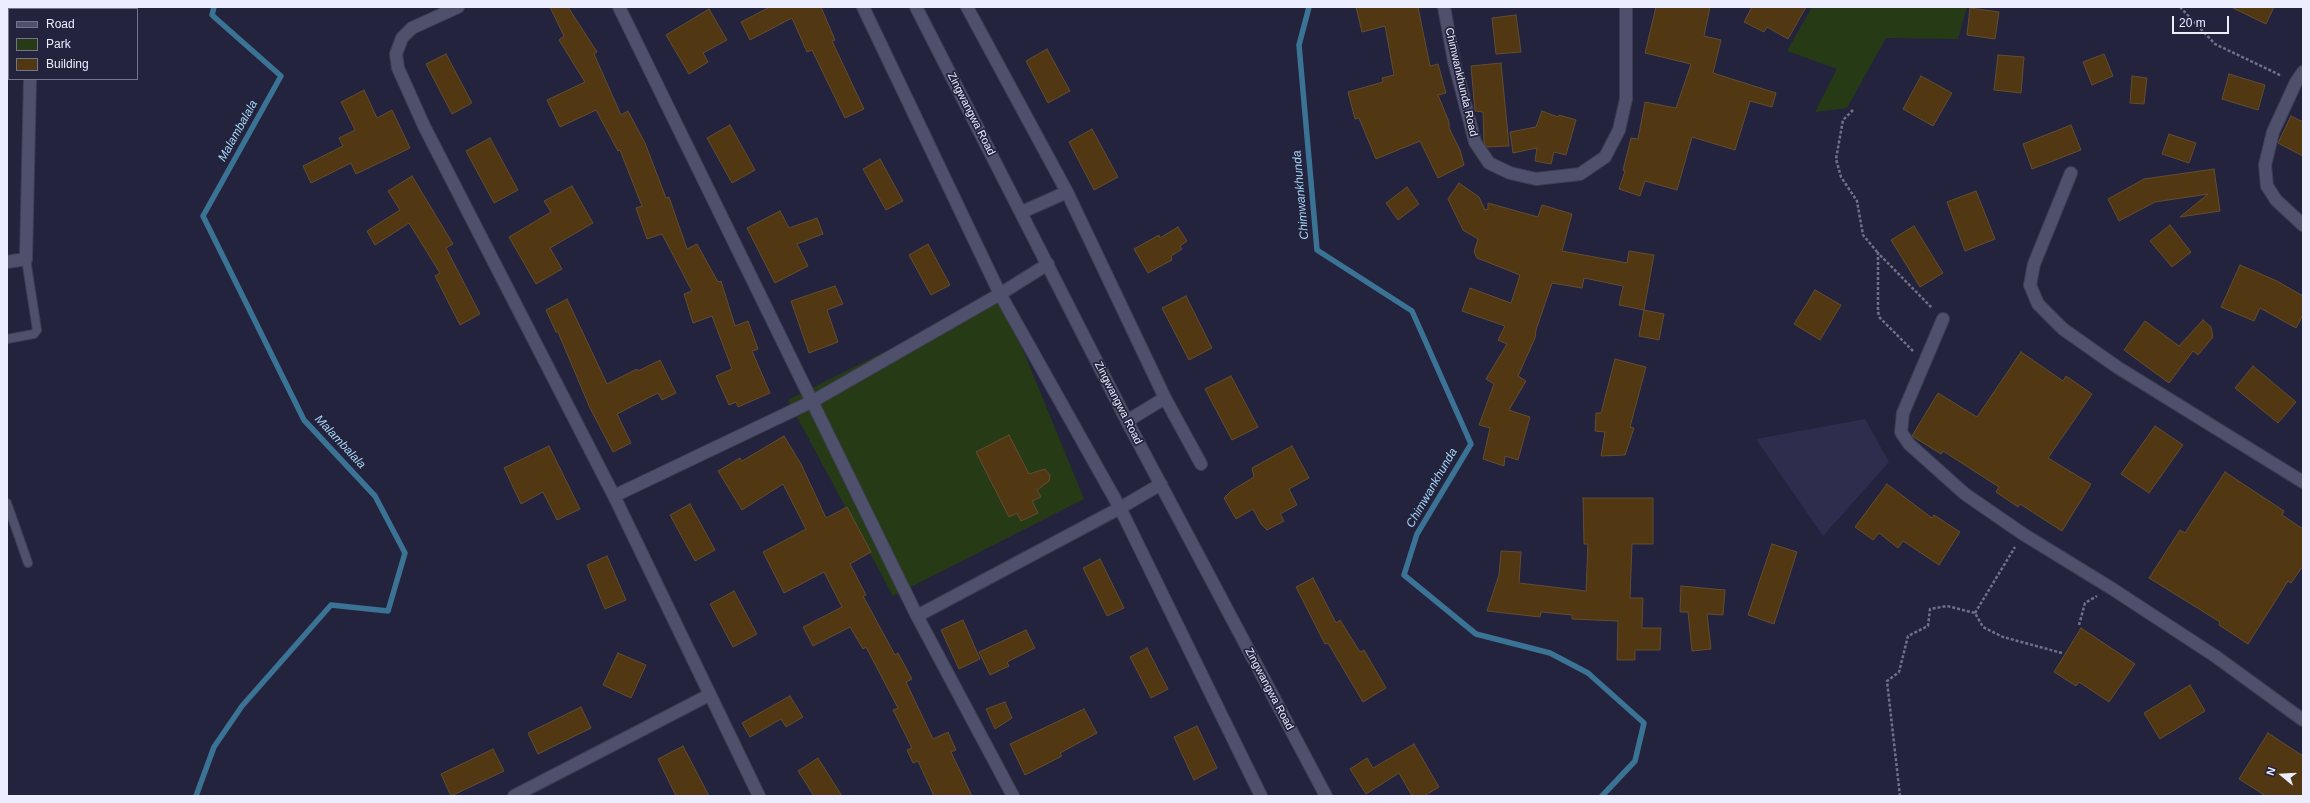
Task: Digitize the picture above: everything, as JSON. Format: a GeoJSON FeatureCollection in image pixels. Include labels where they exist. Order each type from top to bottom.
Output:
{"type":"FeatureCollection","features":[{"type":"Feature","properties":{"kind":"street"},"geometry":{"type":"LineString","coordinates":[[458,7],[412,28],[402,38],[396,54],[398,68],[424,126],[614,496],[709,696],[759,796]]}},
{"type":"Feature","properties":{"kind":"street"},"geometry":{"type":"LineString","coordinates":[[619,7],[813,401],[916,616],[1013,796]]}},
{"type":"Feature","properties":{"kind":"street"},"geometry":{"type":"LineString","coordinates":[[863,7],[1000,294],[1120,508],[1261,796]]}},
{"type":"Feature","properties":{"kind":"street","name":"Zingwangwa Road"},"geometry":{"type":"LineString","coordinates":[[916,7],[1022,212],[1127,421],[1326,796]]}},
{"type":"Feature","properties":{"kind":"street"},"geometry":{"type":"LineString","coordinates":[[967,7],[1066,192],[1165,398],[1201,464]]}},
{"type":"Feature","properties":{"kind":"street","name":"Chimwankhunda Road"},"geometry":{"type":"LineString","coordinates":[[1444,7],[1454,61],[1475,142],[1489,163],[1510,173],[1536,179],[1580,174],[1606,157],[1619,130],[1626,99],[1626,7]]}},
{"type":"Feature","properties":{"kind":"street"},"geometry":{"type":"LineString","coordinates":[[2303,72],[2296,82],[2274,132],[2265,165],[2268,186],[2273,195],[2303,225]]}},
{"type":"Feature","properties":{"kind":"street"},"geometry":{"type":"LineString","coordinates":[[7,262],[26,259],[30,164],[30,80]]}},
{"type":"Feature","properties":{"kind":"street"},"geometry":{"type":"LineString","coordinates":[[2070,174],[2034,264],[2030,285],[2038,304],[2063,328],[2117,367],[2303,482]]}},
{"type":"Feature","properties":{"kind":"street"},"geometry":{"type":"LineString","coordinates":[[1022,212],[1066,192]]}},
{"type":"Feature","properties":{"kind":"street"},"geometry":{"type":"LineString","coordinates":[[614,496],[813,401],[1000,294],[1048,264]]}},
{"type":"Feature","properties":{"kind":"street"},"geometry":{"type":"LineString","coordinates":[[1943,319],[1903,413],[1901,432],[1909,444],[1965,494],[2023,534],[2112,588],[2215,656],[2303,720]]}},
{"type":"Feature","properties":{"kind":"street"},"geometry":{"type":"LineString","coordinates":[[1127,421],[1165,398]]}},
{"type":"Feature","properties":{"kind":"street"},"geometry":{"type":"LineString","coordinates":[[916,616],[1120,508],[1161,484]]}},
{"type":"Feature","properties":{"kind":"street"},"geometry":{"type":"LineString","coordinates":[[514,796],[709,696]]}},
{"type":"Feature","properties":{"kind":"lane"},"geometry":{"type":"LineString","coordinates":[[7,339],[34,334],[36,330],[26,259]]}},
{"type":"Feature","properties":{"kind":"lane"},"geometry":{"type":"LineString","coordinates":[[7,502],[28,563]]}},
{"type":"Feature","properties":{"kind":"path"},"geometry":{"type":"LineString","coordinates":[[2180,7],[2215,44],[2296,82]]}},
{"type":"Feature","properties":{"kind":"path"},"geometry":{"type":"LineString","coordinates":[[1853,110],[1843,120],[1836,159],[1841,177],[1857,201],[1863,235],[1878,253],[1943,319]]}},
{"type":"Feature","properties":{"kind":"path"},"geometry":{"type":"LineString","coordinates":[[1878,253],[1878,312],[1880,318],[1925,363]]}},
{"type":"Feature","properties":{"kind":"path"},"geometry":{"type":"LineString","coordinates":[[1975,614],[2023,534]]}},
{"type":"Feature","properties":{"kind":"path"},"geometry":{"type":"LineString","coordinates":[[2079,625],[2085,603],[2112,588]]}},
{"type":"Feature","properties":{"kind":"path"},"geometry":{"type":"LineString","coordinates":[[1900,796],[1887,681],[1899,672],[1908,636],[1928,626],[1930,609],[1947,606],[1975,614],[1983,626],[2003,637],[2062,653]]}},
{"type":"Feature","properties":{"kind":"shaded area"},"geometry":{"type":"Polygon","coordinates":[[[1865,419],[1889,462],[1823,536],[1756,439],[1865,419]]]}},
{"type":"Feature","properties":{"kind":"green space"},"geometry":{"type":"Polygon","coordinates":[[[1812,7],[1967,7],[1958,39],[1886,38],[1847,108],[1815,112],[1837,69],[1787,51],[1812,7]]]}},
{"type":"Feature","properties":{"kind":"green space"},"geometry":{"type":"Polygon","coordinates":[[[1000,294],[1084,499],[893,596],[788,400],[1000,294]]]}},
{"type":"Feature","properties":{"kind":"building"},"geometry":{"type":"Polygon","coordinates":[[[550,7],[568,7],[597,52],[594,54],[621,115],[628,111],[645,143],[666,198],[669,197],[687,249],[697,244],[718,282],[721,281],[735,326],[748,321],[758,349],[752,351],[770,393],[738,407],[736,402],[729,405],[716,376],[732,369],[712,316],[693,323],[684,294],[692,291],[662,234],[647,239],[636,208],[642,206],[620,150],[618,151],[596,110],[560,127],[547,100],[585,82],[559,40],[564,36],[550,7]]]}},
{"type":"Feature","properties":{"kind":"building"},"geometry":{"type":"Polygon","coordinates":[[[770,7],[821,7],[835,40],[832,41],[864,109],[845,118],[812,50],[807,52],[792,18],[750,40],[741,22],[770,7]]]}},
{"type":"Feature","properties":{"kind":"building"},"geometry":{"type":"Polygon","coordinates":[[[1356,7],[1418,7],[1430,66],[1438,64],[1446,93],[1438,95],[1449,122],[1449,128],[1460,150],[1464,165],[1438,178],[1420,141],[1376,159],[1359,118],[1355,119],[1348,92],[1383,82],[1382,78],[1394,75],[1385,26],[1362,32],[1356,7]]]}},
{"type":"Feature","properties":{"kind":"building"},"geometry":{"type":"Polygon","coordinates":[[[1656,7],[1710,7],[1704,36],[1721,40],[1713,73],[1776,93],[1772,107],[1750,101],[1735,150],[1692,137],[1677,190],[1645,181],[1640,196],[1619,189],[1625,171],[1623,170],[1631,138],[1638,139],[1645,102],[1676,108],[1691,64],[1645,53],[1656,7]]]}},
{"type":"Feature","properties":{"kind":"building"},"geometry":{"type":"Polygon","coordinates":[[[1752,7],[1806,7],[1788,39],[1767,27],[1764,32],[1744,22],[1752,7]]]}},
{"type":"Feature","properties":{"kind":"building"},"geometry":{"type":"Polygon","coordinates":[[[2231,7],[2274,7],[2266,24],[2231,7]]]}},
{"type":"Feature","properties":{"kind":"building"},"geometry":{"type":"Polygon","coordinates":[[[1970,8],[1999,12],[1995,39],[1967,35],[1970,8]]]}},
{"type":"Feature","properties":{"kind":"building"},"geometry":{"type":"Polygon","coordinates":[[[709,9],[727,40],[703,53],[708,62],[689,74],[666,35],[709,9]]]}},
{"type":"Feature","properties":{"kind":"building"},"geometry":{"type":"Polygon","coordinates":[[[1516,15],[1521,52],[1496,54],[1492,18],[1516,15]]]}},
{"type":"Feature","properties":{"kind":"building"},"geometry":{"type":"Polygon","coordinates":[[[1047,49],[1070,91],[1048,103],[1026,61],[1047,49]]]}},
{"type":"Feature","properties":{"kind":"building"},"geometry":{"type":"Polygon","coordinates":[[[446,54],[472,103],[452,114],[426,64],[446,54]]]}},
{"type":"Feature","properties":{"kind":"building"},"geometry":{"type":"Polygon","coordinates":[[[2104,54],[2113,76],[2092,85],[2083,62],[2104,54]]]}},
{"type":"Feature","properties":{"kind":"building"},"geometry":{"type":"Polygon","coordinates":[[[1998,55],[2024,57],[2021,93],[1994,90],[1998,55]]]}},
{"type":"Feature","properties":{"kind":"building"},"geometry":{"type":"Polygon","coordinates":[[[1501,63],[1509,146],[1487,147],[1484,143],[1483,112],[1475,111],[1471,66],[1501,63]]]}},
{"type":"Feature","properties":{"kind":"building"},"geometry":{"type":"Polygon","coordinates":[[[2229,74],[2265,85],[2258,110],[2222,99],[2229,74]]]}},
{"type":"Feature","properties":{"kind":"building"},"geometry":{"type":"Polygon","coordinates":[[[1921,76],[1952,93],[1933,126],[1903,109],[1921,76]]]}},
{"type":"Feature","properties":{"kind":"building"},"geometry":{"type":"Polygon","coordinates":[[[2132,76],[2147,78],[2144,104],[2130,103],[2132,76]]]}},
{"type":"Feature","properties":{"kind":"building"},"geometry":{"type":"Polygon","coordinates":[[[364,90],[377,118],[392,110],[410,148],[356,174],[351,163],[311,183],[303,166],[343,146],[339,138],[355,130],[341,102],[364,90]]]}},
{"type":"Feature","properties":{"kind":"building"},"geometry":{"type":"Polygon","coordinates":[[[1542,111],[1558,117],[1559,115],[1576,120],[1566,155],[1554,152],[1551,164],[1535,161],[1537,148],[1513,153],[1510,132],[1536,127],[1542,111]]]}},
{"type":"Feature","properties":{"kind":"building"},"geometry":{"type":"Polygon","coordinates":[[[2291,116],[2303,122],[2303,156],[2278,143],[2291,116]]]}},
{"type":"Feature","properties":{"kind":"building"},"geometry":{"type":"Polygon","coordinates":[[[730,125],[755,170],[732,183],[707,138],[730,125]]]}},
{"type":"Feature","properties":{"kind":"building"},"geometry":{"type":"Polygon","coordinates":[[[2071,125],[2081,150],[2032,169],[2023,144],[2071,125]]]}},
{"type":"Feature","properties":{"kind":"building"},"geometry":{"type":"Polygon","coordinates":[[[1092,129],[1118,177],[1094,190],[1069,142],[1092,129]]]}},
{"type":"Feature","properties":{"kind":"building"},"geometry":{"type":"Polygon","coordinates":[[[2169,134],[2196,143],[2189,163],[2162,154],[2169,134]]]}},
{"type":"Feature","properties":{"kind":"building"},"geometry":{"type":"Polygon","coordinates":[[[490,138],[518,190],[494,203],[466,151],[490,138]]]}},
{"type":"Feature","properties":{"kind":"building"},"geometry":{"type":"Polygon","coordinates":[[[880,159],[903,201],[886,210],[863,169],[880,159]]]}},
{"type":"Feature","properties":{"kind":"building"},"geometry":{"type":"Polygon","coordinates":[[[2214,169],[2220,211],[2180,217],[2208,194],[2155,202],[2119,221],[2108,199],[2144,179],[2214,169]]]}},
{"type":"Feature","properties":{"kind":"building"},"geometry":{"type":"Polygon","coordinates":[[[412,176],[453,244],[446,248],[480,314],[460,325],[435,276],[440,273],[409,223],[375,245],[367,231],[400,210],[388,191],[412,176]]]}},
{"type":"Feature","properties":{"kind":"building"},"geometry":{"type":"Polygon","coordinates":[[[1459,183],[1479,197],[1485,210],[1488,209],[1488,203],[1538,217],[1542,205],[1572,214],[1562,251],[1627,263],[1629,251],[1654,255],[1644,310],[1619,305],[1623,286],[1584,278],[1582,288],[1552,283],[1536,330],[1535,338],[1518,376],[1526,381],[1509,410],[1530,417],[1518,460],[1505,456],[1504,466],[1483,459],[1490,428],[1479,425],[1494,384],[1486,379],[1507,344],[1498,340],[1505,326],[1462,311],[1470,288],[1511,303],[1520,275],[1477,258],[1474,252],[1478,239],[1463,230],[1448,199],[1459,183]]]}},
{"type":"Feature","properties":{"kind":"building"},"geometry":{"type":"Polygon","coordinates":[[[572,186],[593,223],[550,248],[562,269],[536,284],[509,237],[551,212],[544,201],[572,186]]]}},
{"type":"Feature","properties":{"kind":"building"},"geometry":{"type":"Polygon","coordinates":[[[1407,187],[1419,204],[1398,220],[1386,203],[1407,187]]]}},
{"type":"Feature","properties":{"kind":"building"},"geometry":{"type":"Polygon","coordinates":[[[1976,191],[1995,239],[1965,251],[1947,202],[1976,191]]]}},
{"type":"Feature","properties":{"kind":"building"},"geometry":{"type":"Polygon","coordinates":[[[780,211],[789,228],[817,218],[823,234],[797,244],[808,266],[775,283],[747,228],[780,211]]]}},
{"type":"Feature","properties":{"kind":"building"},"geometry":{"type":"Polygon","coordinates":[[[2170,225],[2191,252],[2172,267],[2150,241],[2170,225]]]}},
{"type":"Feature","properties":{"kind":"building"},"geometry":{"type":"Polygon","coordinates":[[[1914,226],[1943,273],[1920,287],[1891,240],[1914,226]]]}},
{"type":"Feature","properties":{"kind":"building"},"geometry":{"type":"Polygon","coordinates":[[[1178,227],[1187,241],[1180,246],[1182,249],[1171,256],[1172,260],[1148,273],[1134,249],[1159,235],[1160,238],[1178,227]]]}},
{"type":"Feature","properties":{"kind":"building"},"geometry":{"type":"Polygon","coordinates":[[[928,244],[950,285],[931,295],[909,255],[928,244]]]}},
{"type":"Feature","properties":{"kind":"building"},"geometry":{"type":"Polygon","coordinates":[[[2240,265],[2277,281],[2303,296],[2303,315],[2296,328],[2260,308],[2254,321],[2221,307],[2240,265]]]}},
{"type":"Feature","properties":{"kind":"building"},"geometry":{"type":"Polygon","coordinates":[[[835,286],[843,304],[827,310],[838,342],[809,353],[791,301],[835,286]]]}},
{"type":"Feature","properties":{"kind":"building"},"geometry":{"type":"Polygon","coordinates":[[[1815,290],[1841,305],[1820,340],[1794,324],[1815,290]]]}},
{"type":"Feature","properties":{"kind":"building"},"geometry":{"type":"Polygon","coordinates":[[[1186,296],[1212,348],[1189,360],[1162,308],[1186,296]]]}},
{"type":"Feature","properties":{"kind":"building"},"geometry":{"type":"Polygon","coordinates":[[[567,299],[607,384],[637,369],[638,371],[660,360],[676,393],[662,400],[658,393],[617,414],[631,443],[613,452],[590,408],[558,332],[556,332],[546,310],[567,299]]]}},
{"type":"Feature","properties":{"kind":"building"},"geometry":{"type":"Polygon","coordinates":[[[1644,310],[1664,314],[1659,340],[1639,336],[1644,310]]]}},
{"type":"Feature","properties":{"kind":"building"},"geometry":{"type":"Polygon","coordinates":[[[2203,320],[2211,327],[2213,337],[2198,355],[2193,351],[2169,383],[2124,350],[2145,321],[2179,346],[2203,320]]]}},
{"type":"Feature","properties":{"kind":"building"},"geometry":{"type":"Polygon","coordinates":[[[2021,352],[2063,381],[2066,376],[2092,394],[2048,458],[2091,484],[2062,531],[2020,504],[2018,507],[1996,492],[1999,487],[1943,451],[1941,454],[1912,436],[1938,393],[1977,417],[2021,352]]]}},
{"type":"Feature","properties":{"kind":"building"},"geometry":{"type":"Polygon","coordinates":[[[1615,359],[1646,367],[1630,427],[1634,428],[1625,455],[1601,456],[1605,432],[1595,431],[1596,413],[1601,413],[1615,359]]]}},
{"type":"Feature","properties":{"kind":"building"},"geometry":{"type":"Polygon","coordinates":[[[2253,366],[2296,402],[2278,423],[2235,388],[2253,366]]]}},
{"type":"Feature","properties":{"kind":"building"},"geometry":{"type":"Polygon","coordinates":[[[1231,376],[1258,427],[1232,440],[1205,389],[1231,376]]]}},
{"type":"Feature","properties":{"kind":"building"},"geometry":{"type":"Polygon","coordinates":[[[2155,426],[2183,445],[2149,493],[2121,474],[2155,426]]]}},
{"type":"Feature","properties":{"kind":"building"},"geometry":{"type":"Polygon","coordinates":[[[1009,435],[1029,474],[1045,469],[1050,475],[1049,481],[1037,490],[1041,497],[1032,501],[1038,513],[1021,521],[1017,513],[1009,517],[976,452],[1009,435]]]}},
{"type":"Feature","properties":{"kind":"building"},"geometry":{"type":"Polygon","coordinates":[[[784,436],[801,464],[826,518],[847,507],[871,552],[850,564],[866,595],[863,596],[895,655],[898,653],[912,679],[906,682],[933,739],[948,732],[956,750],[951,752],[972,796],[934,796],[918,761],[913,763],[907,750],[912,748],[893,710],[898,708],[866,647],[863,649],[850,627],[813,646],[803,627],[842,607],[824,572],[784,593],[763,552],[806,529],[783,484],[742,510],[718,471],[740,458],[742,461],[784,436]]]}},
{"type":"Feature","properties":{"kind":"building"},"geometry":{"type":"Polygon","coordinates":[[[549,446],[580,509],[557,520],[543,492],[521,504],[504,468],[549,446]]]}},
{"type":"Feature","properties":{"kind":"building"},"geometry":{"type":"Polygon","coordinates":[[[1292,446],[1309,478],[1289,489],[1297,505],[1280,514],[1284,521],[1267,530],[1261,524],[1253,509],[1236,519],[1224,498],[1231,491],[1254,477],[1252,468],[1292,446]]]}},
{"type":"Feature","properties":{"kind":"building"},"geometry":{"type":"Polygon","coordinates":[[[2225,472],[2284,511],[2282,515],[2303,529],[2303,566],[2291,583],[2288,581],[2248,644],[2219,625],[2220,622],[2149,578],[2180,530],[2185,533],[2225,472]]]}},
{"type":"Feature","properties":{"kind":"building"},"geometry":{"type":"Polygon","coordinates":[[[1887,484],[1932,518],[1934,515],[1960,532],[1939,565],[1903,541],[1898,548],[1879,533],[1873,540],[1855,527],[1887,484]]]}},
{"type":"Feature","properties":{"kind":"building"},"geometry":{"type":"Polygon","coordinates":[[[1583,498],[1653,498],[1653,544],[1632,544],[1630,598],[1643,598],[1642,628],[1661,628],[1660,650],[1635,650],[1635,660],[1617,660],[1618,621],[1572,619],[1572,615],[1541,612],[1540,617],[1487,611],[1499,575],[1501,551],[1521,552],[1519,583],[1586,591],[1588,544],[1584,544],[1583,498]]]}},
{"type":"Feature","properties":{"kind":"building"},"geometry":{"type":"Polygon","coordinates":[[[690,504],[715,550],[695,561],[670,515],[690,504]]]}},
{"type":"Feature","properties":{"kind":"building"},"geometry":{"type":"Polygon","coordinates":[[[1772,544],[1797,552],[1774,624],[1748,615],[1772,544]]]}},
{"type":"Feature","properties":{"kind":"building"},"geometry":{"type":"Polygon","coordinates":[[[607,556],[626,600],[605,609],[587,565],[607,556]]]}},
{"type":"Feature","properties":{"kind":"building"},"geometry":{"type":"Polygon","coordinates":[[[1100,559],[1124,608],[1107,616],[1083,568],[1100,559]]]}},
{"type":"Feature","properties":{"kind":"building"},"geometry":{"type":"Polygon","coordinates":[[[1313,578],[1336,623],[1340,620],[1360,652],[1364,650],[1386,688],[1363,702],[1328,643],[1325,644],[1296,587],[1313,578]]]}},
{"type":"Feature","properties":{"kind":"building"},"geometry":{"type":"Polygon","coordinates":[[[1681,586],[1725,590],[1723,615],[1707,614],[1711,649],[1692,651],[1688,612],[1680,612],[1681,586]]]}},
{"type":"Feature","properties":{"kind":"building"},"geometry":{"type":"Polygon","coordinates":[[[734,591],[757,634],[733,647],[710,604],[734,591]]]}},
{"type":"Feature","properties":{"kind":"building"},"geometry":{"type":"Polygon","coordinates":[[[963,620],[980,659],[959,669],[941,630],[963,620]]]}},
{"type":"Feature","properties":{"kind":"building"},"geometry":{"type":"Polygon","coordinates":[[[2081,628],[2135,664],[2109,702],[2079,682],[2076,686],[2054,672],[2081,628]]]}},
{"type":"Feature","properties":{"kind":"building"},"geometry":{"type":"Polygon","coordinates":[[[1026,630],[1035,648],[1007,662],[1009,666],[990,675],[979,652],[1026,630]]]}},
{"type":"Feature","properties":{"kind":"building"},"geometry":{"type":"Polygon","coordinates":[[[1147,648],[1168,689],[1151,698],[1130,657],[1147,648]]]}},
{"type":"Feature","properties":{"kind":"building"},"geometry":{"type":"Polygon","coordinates":[[[618,653],[646,665],[631,698],[603,685],[618,653]]]}},
{"type":"Feature","properties":{"kind":"building"},"geometry":{"type":"Polygon","coordinates":[[[2190,685],[2205,711],[2160,739],[2144,713],[2190,685]]]}},
{"type":"Feature","properties":{"kind":"building"},"geometry":{"type":"Polygon","coordinates":[[[790,696],[803,717],[786,727],[781,719],[750,737],[742,723],[790,696]]]}},
{"type":"Feature","properties":{"kind":"building"},"geometry":{"type":"Polygon","coordinates":[[[1005,702],[1012,718],[995,729],[986,709],[1005,702]]]}},
{"type":"Feature","properties":{"kind":"building"},"geometry":{"type":"Polygon","coordinates":[[[581,707],[591,728],[538,754],[528,733],[581,707]]]}},
{"type":"Feature","properties":{"kind":"building"},"geometry":{"type":"Polygon","coordinates":[[[1084,709],[1097,733],[1060,753],[1062,756],[1025,775],[1010,744],[1084,709]]]}},
{"type":"Feature","properties":{"kind":"building"},"geometry":{"type":"Polygon","coordinates":[[[1197,726],[1217,768],[1194,780],[1174,737],[1197,726]]]}},
{"type":"Feature","properties":{"kind":"building"},"geometry":{"type":"Polygon","coordinates":[[[2268,733],[2303,756],[2303,796],[2266,796],[2239,779],[2268,733]]]}},
{"type":"Feature","properties":{"kind":"building"},"geometry":{"type":"Polygon","coordinates":[[[1414,744],[1439,787],[1424,796],[1412,796],[1399,773],[1366,794],[1350,769],[1367,758],[1373,768],[1414,744]]]}},
{"type":"Feature","properties":{"kind":"building"},"geometry":{"type":"Polygon","coordinates":[[[683,746],[709,796],[676,796],[658,759],[683,746]]]}},
{"type":"Feature","properties":{"kind":"building"},"geometry":{"type":"Polygon","coordinates":[[[493,749],[504,771],[451,796],[441,774],[493,749]]]}},
{"type":"Feature","properties":{"kind":"building"},"geometry":{"type":"Polygon","coordinates":[[[818,758],[842,796],[814,796],[798,771],[818,758]]]}},
{"type":"Feature","properties":{"kind":"waterway","name":"Malambalala"},"geometry":{"type":"LineString","coordinates":[[196,796],[214,747],[242,706],[331,605],[388,611],[405,553],[375,496],[304,420],[203,216],[281,76],[212,15],[214,7]]}},
{"type":"Feature","properties":{"kind":"waterway","name":"Chimwankhunda"},"geometry":{"type":"LineString","coordinates":[[1309,7],[1299,45],[1317,250],[1412,311],[1471,444],[1417,534],[1404,575],[1476,634],[1550,653],[1588,673],[1644,723],[1635,761],[1602,796]]}}]}
